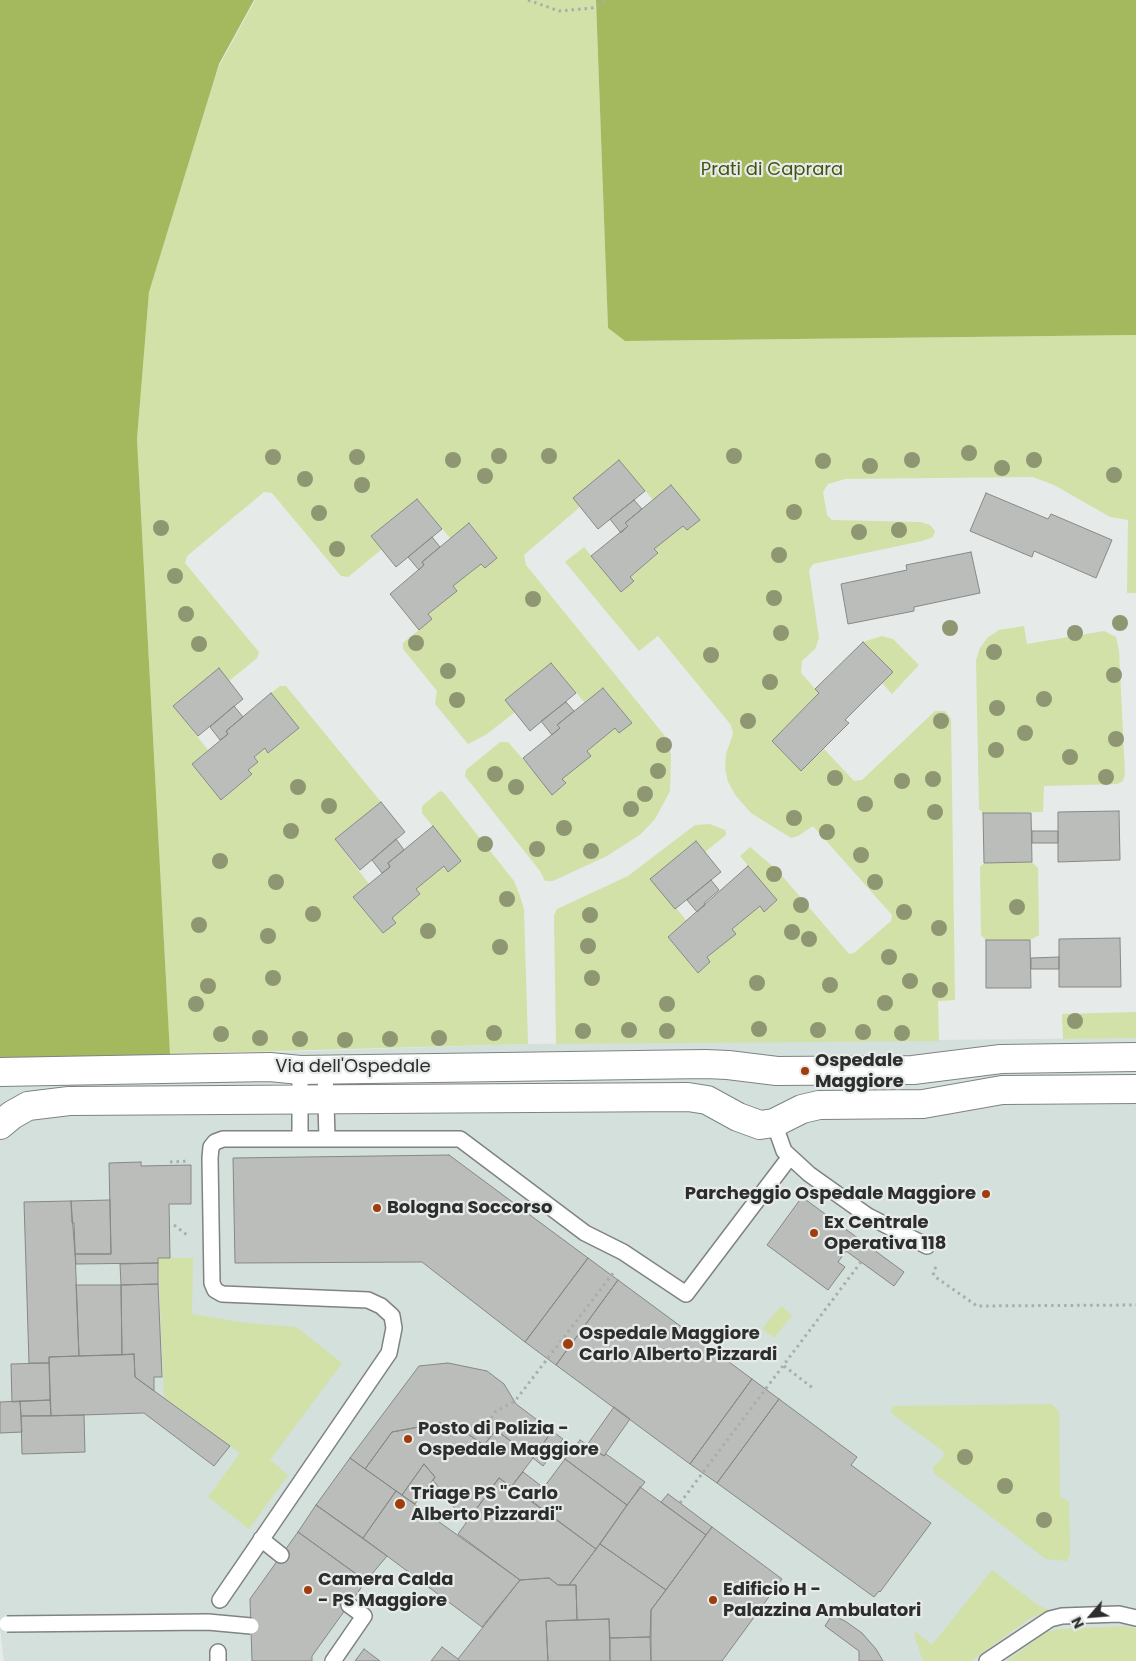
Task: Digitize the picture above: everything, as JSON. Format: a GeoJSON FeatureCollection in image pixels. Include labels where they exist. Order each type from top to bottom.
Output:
{"type":"FeatureCollection","features":[{"type":"Feature","properties":{"kind":"street","name":"Via dell'Ospedale"},"geometry":{"type":"LineString","coordinates":[[0,1072],[270,1067],[313,1070],[705,1064],[728,1064],[777,1071],[913,1070],[1001,1059],[1136,1057]]}},
{"type":"Feature","properties":{"kind":"street"},"geometry":{"type":"LineString","coordinates":[[774,1123],[802,1109],[813,1106],[923,1104],[1002,1090],[1136,1088]]}},
{"type":"Feature","properties":{"kind":"street","name":"Via dell'Ospedale"},"geometry":{"type":"LineString","coordinates":[[0,1125],[12,1115],[28,1106],[69,1101],[697,1098],[707,1100],[750,1122],[760,1125],[774,1123]]}},
{"type":"Feature","properties":{"kind":"lane"},"geometry":{"type":"LineString","coordinates":[[300,1139],[313,1100],[313,1070]]}},
{"type":"Feature","properties":{"kind":"lane"},"geometry":{"type":"LineString","coordinates":[[313,1070],[313,1100],[327,1138]]}},
{"type":"Feature","properties":{"kind":"lane"},"geometry":{"type":"LineString","coordinates":[[774,1123],[789,1158],[855,1208],[927,1246]]}},
{"type":"Feature","properties":{"kind":"lane"},"geometry":{"type":"LineString","coordinates":[[220,1600],[389,1353],[393,1340],[392,1316],[381,1306],[368,1300],[222,1294],[215,1290],[212,1283],[211,1147],[223,1138],[327,1138],[337,1140],[454,1139],[465,1141],[585,1233],[623,1252],[686,1294],[789,1158]]}},
{"type":"Feature","properties":{"kind":"lane"},"geometry":{"type":"LineString","coordinates":[[261,1539],[281,1555]]}},
{"type":"Feature","properties":{"kind":"lane"},"geometry":{"type":"LineString","coordinates":[[333,1661],[364,1616],[349,1604]]}},
{"type":"Feature","properties":{"kind":"lane"},"geometry":{"type":"LineString","coordinates":[[987,1661],[1050,1619],[1062,1616],[1119,1614],[1136,1618]]}},
{"type":"Feature","properties":{"kind":"lane"},"geometry":{"type":"LineString","coordinates":[[4,1624],[208,1622],[251,1626]]}},
{"type":"Feature","properties":{"kind":"path"},"geometry":{"type":"LineString","coordinates":[[528,0],[559,12],[592,8],[607,0]]}},
{"type":"Feature","properties":{"kind":"path"},"geometry":{"type":"LineString","coordinates":[[680,1503],[861,1262]]}},
{"type":"Feature","properties":{"kind":"path"},"geometry":{"type":"LineString","coordinates":[[482,1432],[495,1412],[515,1401],[616,1268]]}},
{"type":"Feature","properties":{"kind":"path"},"geometry":{"type":"LineString","coordinates":[[934,1276],[977,1306],[1136,1305]]}},
{"type":"Feature","properties":{"kind":"path"},"geometry":{"type":"LineString","coordinates":[[784,1366],[814,1389]]}},
{"type":"Feature","properties":{"kind":"path"},"geometry":{"type":"LineString","coordinates":[[467,1433],[472,1426],[489,1438]]}},
{"type":"Feature","properties":{"kind":"shaded area","name":"Ospedale Maggiore Carlo Alberto Pizzardi"},"geometry":{"type":"Polygon","coordinates":[[[1136,1038],[1136,1661],[4,1661],[0,1628],[0,1061],[528,1044],[1136,1038]]]}},
{"type":"Feature","properties":{"kind":"green space"},"geometry":{"type":"Polygon","coordinates":[[[0,0],[254,0],[219,64],[149,292],[137,439],[170,1054],[0,1061],[0,0]]]}},
{"type":"Feature","properties":{"kind":"green space"},"geometry":{"type":"Polygon","coordinates":[[[255,0],[596,0],[608,328],[625,341],[1136,335],[1136,593],[1127,593],[1128,520],[1110,517],[1054,485],[1033,477],[845,479],[828,484],[823,492],[827,515],[832,520],[920,522],[930,525],[935,531],[933,537],[922,541],[813,564],[809,570],[819,638],[815,649],[802,661],[801,673],[819,693],[772,741],[801,771],[824,749],[854,781],[862,780],[935,711],[945,711],[951,719],[955,1000],[938,1001],[939,1041],[556,1044],[554,915],[557,909],[628,876],[695,825],[710,824],[725,830],[726,835],[705,852],[696,842],[651,879],[687,921],[668,937],[697,973],[710,962],[707,957],[732,929],[760,906],[764,911],[777,901],[740,856],[750,847],[777,870],[849,954],[854,953],[891,921],[892,915],[813,826],[798,836],[791,838],[751,813],[736,796],[728,782],[725,768],[726,754],[733,734],[731,725],[658,636],[639,651],[565,562],[584,547],[621,592],[634,581],[630,577],[658,554],[654,549],[683,526],[687,530],[700,520],[671,485],[653,500],[619,461],[574,498],[580,507],[524,555],[526,565],[665,736],[671,754],[670,791],[655,819],[641,834],[607,856],[553,881],[545,881],[540,871],[465,776],[466,770],[500,742],[508,742],[553,794],[566,784],[562,779],[587,751],[615,728],[619,733],[631,722],[604,688],[585,703],[551,663],[505,700],[515,712],[487,734],[468,744],[435,704],[437,691],[403,649],[403,643],[432,619],[428,614],[456,591],[453,586],[481,564],[485,568],[497,558],[470,523],[451,539],[417,499],[371,536],[382,549],[348,577],[341,576],[272,493],[264,492],[187,556],[185,563],[259,652],[257,658],[229,681],[219,669],[173,706],[208,750],[192,764],[222,800],[252,774],[248,770],[258,762],[254,757],[265,748],[269,753],[299,728],[271,693],[280,686],[286,686],[381,802],[335,839],[369,884],[353,897],[383,933],[396,923],[392,918],[420,895],[416,889],[444,866],[448,871],[461,861],[422,813],[422,806],[440,791],[444,793],[514,881],[520,896],[524,909],[528,1044],[170,1054],[137,439],[149,291],[218,68],[255,0]]]}},
{"type":"Feature","properties":{"kind":"green space","name":"Prati di Caprara"},"geometry":{"type":"Polygon","coordinates":[[[596,0],[1136,0],[1136,335],[625,341],[608,328],[596,0]]]}},
{"type":"Feature","properties":{"kind":"green space"},"geometry":{"type":"Polygon","coordinates":[[[1024,626],[1027,644],[1104,631],[1116,637],[1119,650],[1125,774],[1123,781],[1117,784],[1044,786],[1043,812],[983,813],[979,809],[976,660],[980,648],[987,638],[999,630],[1024,626]]]}},
{"type":"Feature","properties":{"kind":"green space"},"geometry":{"type":"Polygon","coordinates":[[[882,636],[893,639],[919,665],[892,694],[882,683],[893,672],[863,642],[882,636]]]}},
{"type":"Feature","properties":{"kind":"green space"},"geometry":{"type":"Polygon","coordinates":[[[1032,862],[1038,868],[1039,935],[1030,940],[986,940],[981,935],[980,867],[984,863],[1032,862]]]}},
{"type":"Feature","properties":{"kind":"green space"},"geometry":{"type":"Polygon","coordinates":[[[1136,1012],[1136,1038],[1063,1039],[1062,1014],[1136,1012]]]}},
{"type":"Feature","properties":{"kind":"green space"},"geometry":{"type":"Polygon","coordinates":[[[158,1258],[193,1258],[192,1314],[246,1323],[296,1327],[342,1363],[270,1460],[288,1475],[249,1529],[208,1497],[240,1453],[164,1397],[158,1258]]]}},
{"type":"Feature","properties":{"kind":"green space"},"geometry":{"type":"Polygon","coordinates":[[[781,1306],[792,1315],[774,1338],[762,1329],[781,1306]]]}},
{"type":"Feature","properties":{"kind":"green space"},"geometry":{"type":"Polygon","coordinates":[[[1051,1404],[1059,1411],[1060,1496],[1069,1502],[1070,1554],[1067,1561],[1046,1559],[934,1473],[933,1467],[944,1456],[943,1451],[890,1412],[894,1406],[1051,1404]]]}},
{"type":"Feature","properties":{"kind":"green space"},"geometry":{"type":"Polygon","coordinates":[[[992,1570],[1039,1606],[1049,1610],[1029,1619],[971,1661],[923,1661],[914,1634],[916,1632],[932,1645],[992,1570]]]}},
{"type":"Feature","properties":{"kind":"green space"},"geometry":{"type":"Polygon","coordinates":[[[1127,1626],[1136,1629],[1136,1661],[1007,1661],[1045,1633],[1059,1629],[1127,1626]]]}},
{"type":"Feature","properties":{"kind":"building"},"geometry":{"type":"Polygon","coordinates":[[[619,460],[645,491],[598,529],[573,498],[619,460]]]}},
{"type":"Feature","properties":{"kind":"building"},"geometry":{"type":"Polygon","coordinates":[[[671,485],[700,520],[687,530],[683,526],[654,549],[658,553],[630,577],[634,581],[621,592],[591,556],[628,526],[625,523],[671,485]]]}},
{"type":"Feature","properties":{"kind":"building"},"geometry":{"type":"Polygon","coordinates":[[[986,493],[1048,519],[1051,514],[1112,540],[1096,578],[1034,551],[1032,557],[970,531],[986,493]]]}},
{"type":"Feature","properties":{"kind":"building"},"geometry":{"type":"Polygon","coordinates":[[[417,499],[442,529],[396,567],[371,536],[417,499]]]}},
{"type":"Feature","properties":{"kind":"building"},"geometry":{"type":"Polygon","coordinates":[[[634,500],[642,509],[625,523],[628,526],[621,533],[610,519],[634,500]]]}},
{"type":"Feature","properties":{"kind":"building"},"geometry":{"type":"Polygon","coordinates":[[[469,523],[497,558],[485,568],[481,564],[453,586],[457,591],[428,614],[432,619],[419,630],[390,594],[424,565],[422,562],[469,523]]]}},
{"type":"Feature","properties":{"kind":"building"},"geometry":{"type":"Polygon","coordinates":[[[432,537],[440,547],[422,562],[424,565],[419,570],[408,557],[432,537]]]}},
{"type":"Feature","properties":{"kind":"building"},"geometry":{"type":"Polygon","coordinates":[[[971,552],[980,593],[914,607],[914,611],[848,624],[841,584],[907,570],[906,565],[971,552]]]}},
{"type":"Feature","properties":{"kind":"building"},"geometry":{"type":"Polygon","coordinates":[[[863,642],[893,672],[845,720],[849,723],[801,771],[772,741],[819,693],[815,689],[863,642]]]}},
{"type":"Feature","properties":{"kind":"building"},"geometry":{"type":"Polygon","coordinates":[[[551,663],[576,693],[530,731],[505,700],[551,663]]]}},
{"type":"Feature","properties":{"kind":"building"},"geometry":{"type":"Polygon","coordinates":[[[219,668],[243,699],[198,736],[173,706],[219,668]]]}},
{"type":"Feature","properties":{"kind":"building"},"geometry":{"type":"Polygon","coordinates":[[[603,688],[632,723],[619,733],[615,728],[587,751],[591,756],[562,779],[566,783],[552,795],[523,758],[560,728],[557,725],[603,688]]]}},
{"type":"Feature","properties":{"kind":"building"},"geometry":{"type":"Polygon","coordinates":[[[271,693],[299,728],[268,753],[265,748],[254,757],[258,762],[248,770],[252,774],[221,800],[192,764],[228,734],[226,731],[271,693]]]}},
{"type":"Feature","properties":{"kind":"building"},"geometry":{"type":"Polygon","coordinates":[[[566,702],[574,711],[557,725],[560,728],[552,735],[541,721],[566,702]]]}},
{"type":"Feature","properties":{"kind":"building"},"geometry":{"type":"Polygon","coordinates":[[[234,706],[243,717],[226,731],[228,734],[220,740],[210,727],[234,706]]]}},
{"type":"Feature","properties":{"kind":"building"},"geometry":{"type":"Polygon","coordinates":[[[381,802],[405,832],[360,870],[335,839],[381,802]]]}},
{"type":"Feature","properties":{"kind":"building"},"geometry":{"type":"Polygon","coordinates":[[[1119,811],[1120,860],[1058,862],[1058,812],[1119,811]]]}},
{"type":"Feature","properties":{"kind":"building"},"geometry":{"type":"Polygon","coordinates":[[[983,813],[1031,813],[1032,862],[984,863],[983,813]]]}},
{"type":"Feature","properties":{"kind":"building"},"geometry":{"type":"Polygon","coordinates":[[[433,826],[461,861],[448,872],[444,866],[416,889],[420,894],[392,918],[396,923],[383,933],[353,897],[390,867],[388,863],[433,826]]]}},
{"type":"Feature","properties":{"kind":"building"},"geometry":{"type":"Polygon","coordinates":[[[1032,831],[1058,831],[1058,843],[1032,843],[1032,831]]]}},
{"type":"Feature","properties":{"kind":"building"},"geometry":{"type":"Polygon","coordinates":[[[396,839],[404,850],[388,863],[390,867],[382,873],[372,860],[396,839]]]}},
{"type":"Feature","properties":{"kind":"building"},"geometry":{"type":"Polygon","coordinates":[[[696,841],[721,872],[675,909],[650,879],[696,841]]]}},
{"type":"Feature","properties":{"kind":"building"},"geometry":{"type":"Polygon","coordinates":[[[748,866],[777,900],[764,912],[760,906],[732,929],[736,934],[707,957],[710,962],[698,973],[668,937],[748,866]]]}},
{"type":"Feature","properties":{"kind":"building"},"geometry":{"type":"Polygon","coordinates":[[[711,880],[719,890],[697,912],[687,900],[711,880]]]}},
{"type":"Feature","properties":{"kind":"building"},"geometry":{"type":"Polygon","coordinates":[[[1120,938],[1121,987],[1059,987],[1059,939],[1120,938]]]}},
{"type":"Feature","properties":{"kind":"building"},"geometry":{"type":"Polygon","coordinates":[[[986,940],[1030,940],[1031,988],[986,988],[986,940]]]}},
{"type":"Feature","properties":{"kind":"building"},"geometry":{"type":"Polygon","coordinates":[[[1059,957],[1059,969],[1031,969],[1031,958],[1059,957]]]}},
{"type":"Feature","properties":{"kind":"building","name":"Bologna Soccorso"},"geometry":{"type":"Polygon","coordinates":[[[449,1155],[588,1258],[525,1342],[422,1262],[235,1263],[233,1158],[449,1155]]]}},
{"type":"Feature","properties":{"kind":"building"},"geometry":{"type":"Polygon","coordinates":[[[141,1162],[141,1166],[191,1165],[191,1204],[169,1204],[170,1258],[158,1258],[158,1263],[76,1264],[75,1254],[111,1254],[109,1163],[141,1162]]]}},
{"type":"Feature","properties":{"kind":"building","name":"Ex Centrale Operativa 118"},"geometry":{"type":"Polygon","coordinates":[[[802,1197],[904,1272],[894,1286],[846,1251],[838,1262],[845,1267],[828,1290],[767,1245],[802,1197]]]}},
{"type":"Feature","properties":{"kind":"building"},"geometry":{"type":"Polygon","coordinates":[[[110,1200],[111,1254],[75,1254],[71,1201],[110,1200]]]}},
{"type":"Feature","properties":{"kind":"building"},"geometry":{"type":"Polygon","coordinates":[[[71,1201],[72,1223],[74,1223],[79,1356],[49,1357],[49,1363],[29,1363],[24,1202],[71,1201]]]}},
{"type":"Feature","properties":{"kind":"building"},"geometry":{"type":"Polygon","coordinates":[[[588,1258],[618,1280],[556,1365],[525,1342],[588,1258]]]}},
{"type":"Feature","properties":{"kind":"building"},"geometry":{"type":"Polygon","coordinates":[[[158,1263],[158,1284],[121,1285],[120,1264],[158,1263]]]}},
{"type":"Feature","properties":{"kind":"building"},"geometry":{"type":"Polygon","coordinates":[[[618,1280],[752,1379],[690,1464],[556,1365],[618,1280]]]}},
{"type":"Feature","properties":{"kind":"building"},"geometry":{"type":"Polygon","coordinates":[[[158,1284],[162,1377],[154,1377],[154,1391],[135,1377],[134,1354],[122,1355],[121,1285],[158,1284]]]}},
{"type":"Feature","properties":{"kind":"building"},"geometry":{"type":"Polygon","coordinates":[[[76,1285],[121,1285],[122,1355],[79,1356],[76,1285]]]}},
{"type":"Feature","properties":{"kind":"building"},"geometry":{"type":"Polygon","coordinates":[[[134,1354],[135,1377],[230,1446],[214,1466],[144,1413],[51,1416],[49,1357],[134,1354]]]}},
{"type":"Feature","properties":{"kind":"building"},"geometry":{"type":"Polygon","coordinates":[[[49,1363],[50,1400],[12,1402],[11,1364],[49,1363]]]}},
{"type":"Feature","properties":{"kind":"building"},"geometry":{"type":"Polygon","coordinates":[[[448,1363],[487,1371],[504,1384],[516,1404],[552,1431],[533,1458],[496,1430],[484,1445],[453,1424],[440,1423],[392,1432],[365,1469],[350,1458],[419,1366],[448,1363]]]}},
{"type":"Feature","properties":{"kind":"building"},"geometry":{"type":"Polygon","coordinates":[[[752,1379],[779,1399],[717,1483],[690,1464],[752,1379]]]}},
{"type":"Feature","properties":{"kind":"building"},"geometry":{"type":"Polygon","coordinates":[[[779,1399],[857,1457],[851,1465],[931,1523],[880,1592],[874,1597],[717,1483],[779,1399]]]}},
{"type":"Feature","properties":{"kind":"building"},"geometry":{"type":"Polygon","coordinates":[[[50,1400],[51,1416],[21,1416],[20,1401],[50,1400]]]}},
{"type":"Feature","properties":{"kind":"building"},"geometry":{"type":"Polygon","coordinates":[[[20,1401],[22,1432],[0,1433],[0,1402],[20,1401]]]}},
{"type":"Feature","properties":{"kind":"building"},"geometry":{"type":"Polygon","coordinates":[[[614,1407],[630,1419],[604,1456],[587,1445],[614,1407]]]}},
{"type":"Feature","properties":{"kind":"building"},"geometry":{"type":"Polygon","coordinates":[[[84,1415],[85,1452],[22,1454],[21,1416],[84,1415]]]}},
{"type":"Feature","properties":{"kind":"building"},"geometry":{"type":"Polygon","coordinates":[[[440,1423],[453,1424],[484,1445],[496,1430],[533,1458],[511,1487],[499,1478],[466,1523],[433,1480],[435,1477],[424,1464],[402,1495],[365,1469],[392,1432],[440,1423]]]}},
{"type":"Feature","properties":{"kind":"building"},"geometry":{"type":"Polygon","coordinates":[[[552,1431],[563,1439],[543,1466],[533,1458],[552,1431]]]}},
{"type":"Feature","properties":{"kind":"building"},"geometry":{"type":"Polygon","coordinates":[[[580,1440],[604,1456],[606,1454],[645,1482],[627,1505],[565,1459],[580,1440]]]}},
{"type":"Feature","properties":{"kind":"building"},"geometry":{"type":"Polygon","coordinates":[[[350,1458],[396,1491],[363,1538],[316,1505],[350,1458]]]}},
{"type":"Feature","properties":{"kind":"building"},"geometry":{"type":"Polygon","coordinates":[[[565,1459],[627,1505],[596,1549],[533,1502],[565,1459]]]}},
{"type":"Feature","properties":{"kind":"building"},"geometry":{"type":"Polygon","coordinates":[[[424,1464],[435,1477],[415,1504],[402,1495],[424,1464]]]}},
{"type":"Feature","properties":{"kind":"building"},"geometry":{"type":"Polygon","coordinates":[[[523,1472],[544,1488],[533,1502],[511,1487],[523,1472]]]}},
{"type":"Feature","properties":{"kind":"building"},"geometry":{"type":"Polygon","coordinates":[[[499,1478],[596,1549],[569,1585],[558,1585],[549,1578],[520,1580],[458,1534],[499,1478]]]}},
{"type":"Feature","properties":{"kind":"building"},"geometry":{"type":"Polygon","coordinates":[[[640,1487],[706,1535],[666,1590],[600,1544],[640,1487]]]}},
{"type":"Feature","properties":{"kind":"building"},"geometry":{"type":"Polygon","coordinates":[[[396,1491],[520,1580],[482,1627],[363,1538],[396,1491]]]}},
{"type":"Feature","properties":{"kind":"building"},"geometry":{"type":"Polygon","coordinates":[[[668,1494],[712,1527],[706,1535],[661,1502],[668,1494]]]}},
{"type":"Feature","properties":{"kind":"building"},"geometry":{"type":"Polygon","coordinates":[[[316,1505],[387,1556],[366,1581],[298,1532],[316,1505]]]}},
{"type":"Feature","properties":{"kind":"building","name":"Edificio H - Palazzina Ambulatori"},"geometry":{"type":"Polygon","coordinates":[[[712,1527],[782,1579],[722,1661],[651,1661],[651,1610],[712,1527]]]}},
{"type":"Feature","properties":{"kind":"building","name":"Camera Calda - PS Maggiore"},"geometry":{"type":"Polygon","coordinates":[[[298,1532],[366,1581],[312,1656],[312,1661],[252,1661],[250,1599],[298,1532]]]}},
{"type":"Feature","properties":{"kind":"building"},"geometry":{"type":"Polygon","coordinates":[[[600,1544],[666,1590],[651,1610],[650,1637],[610,1638],[609,1619],[577,1620],[576,1585],[569,1585],[600,1544]]]}},
{"type":"Feature","properties":{"kind":"building"},"geometry":{"type":"Polygon","coordinates":[[[549,1578],[558,1585],[576,1585],[577,1620],[546,1621],[548,1661],[460,1661],[458,1659],[520,1580],[549,1578]]]}},
{"type":"Feature","properties":{"kind":"building"},"geometry":{"type":"Polygon","coordinates":[[[832,1615],[845,1621],[862,1633],[876,1649],[883,1661],[859,1661],[859,1651],[825,1626],[832,1615]]]}},
{"type":"Feature","properties":{"kind":"building"},"geometry":{"type":"Polygon","coordinates":[[[609,1619],[610,1661],[548,1661],[546,1621],[609,1619]]]}},
{"type":"Feature","properties":{"kind":"building"},"geometry":{"type":"Polygon","coordinates":[[[650,1637],[651,1661],[610,1661],[610,1638],[650,1637]]]}},
{"type":"Feature","properties":{"kind":"building"},"geometry":{"type":"Polygon","coordinates":[[[442,1647],[458,1659],[460,1661],[431,1661],[442,1647]]]}},
{"type":"Feature","properties":{"kind":"building"},"geometry":{"type":"Polygon","coordinates":[[[364,1649],[380,1661],[355,1661],[364,1649]]]}},
{"type":"Feature","properties":{"kind":"place","name":"Ospedale Maggiore"},"geometry":{"type":"Point","coordinates":[805,1071]}},
{"type":"Feature","properties":{"kind":"place","name":"Parcheggio Ospedale Maggiore"},"geometry":{"type":"Point","coordinates":[986,1194]}},
{"type":"Feature","properties":{"kind":"place","name":"Bologna Soccorso"},"geometry":{"type":"Point","coordinates":[377,1208]}},
{"type":"Feature","properties":{"kind":"place","name":"Ex Centrale Operativa 118"},"geometry":{"type":"Point","coordinates":[814,1233]}},
{"type":"Feature","properties":{"kind":"place","name":"Ospedale Maggiore Carlo Alberto Pizzardi"},"geometry":{"type":"Point","coordinates":[568,1344]}},
{"type":"Feature","properties":{"kind":"place","name":"Posto di Polizia - Ospedale Maggiore"},"geometry":{"type":"Point","coordinates":[408,1439]}},
{"type":"Feature","properties":{"kind":"place","name":"Triage PS \"Carlo Alberto Pizzardi\""},"geometry":{"type":"Point","coordinates":[400,1504]}},
{"type":"Feature","properties":{"kind":"place","name":"Camera Calda - PS Maggiore"},"geometry":{"type":"Point","coordinates":[308,1590]}},
{"type":"Feature","properties":{"kind":"place","name":"Edificio H - Palazzina Ambulatori"},"geometry":{"type":"Point","coordinates":[713,1600]}}]}
